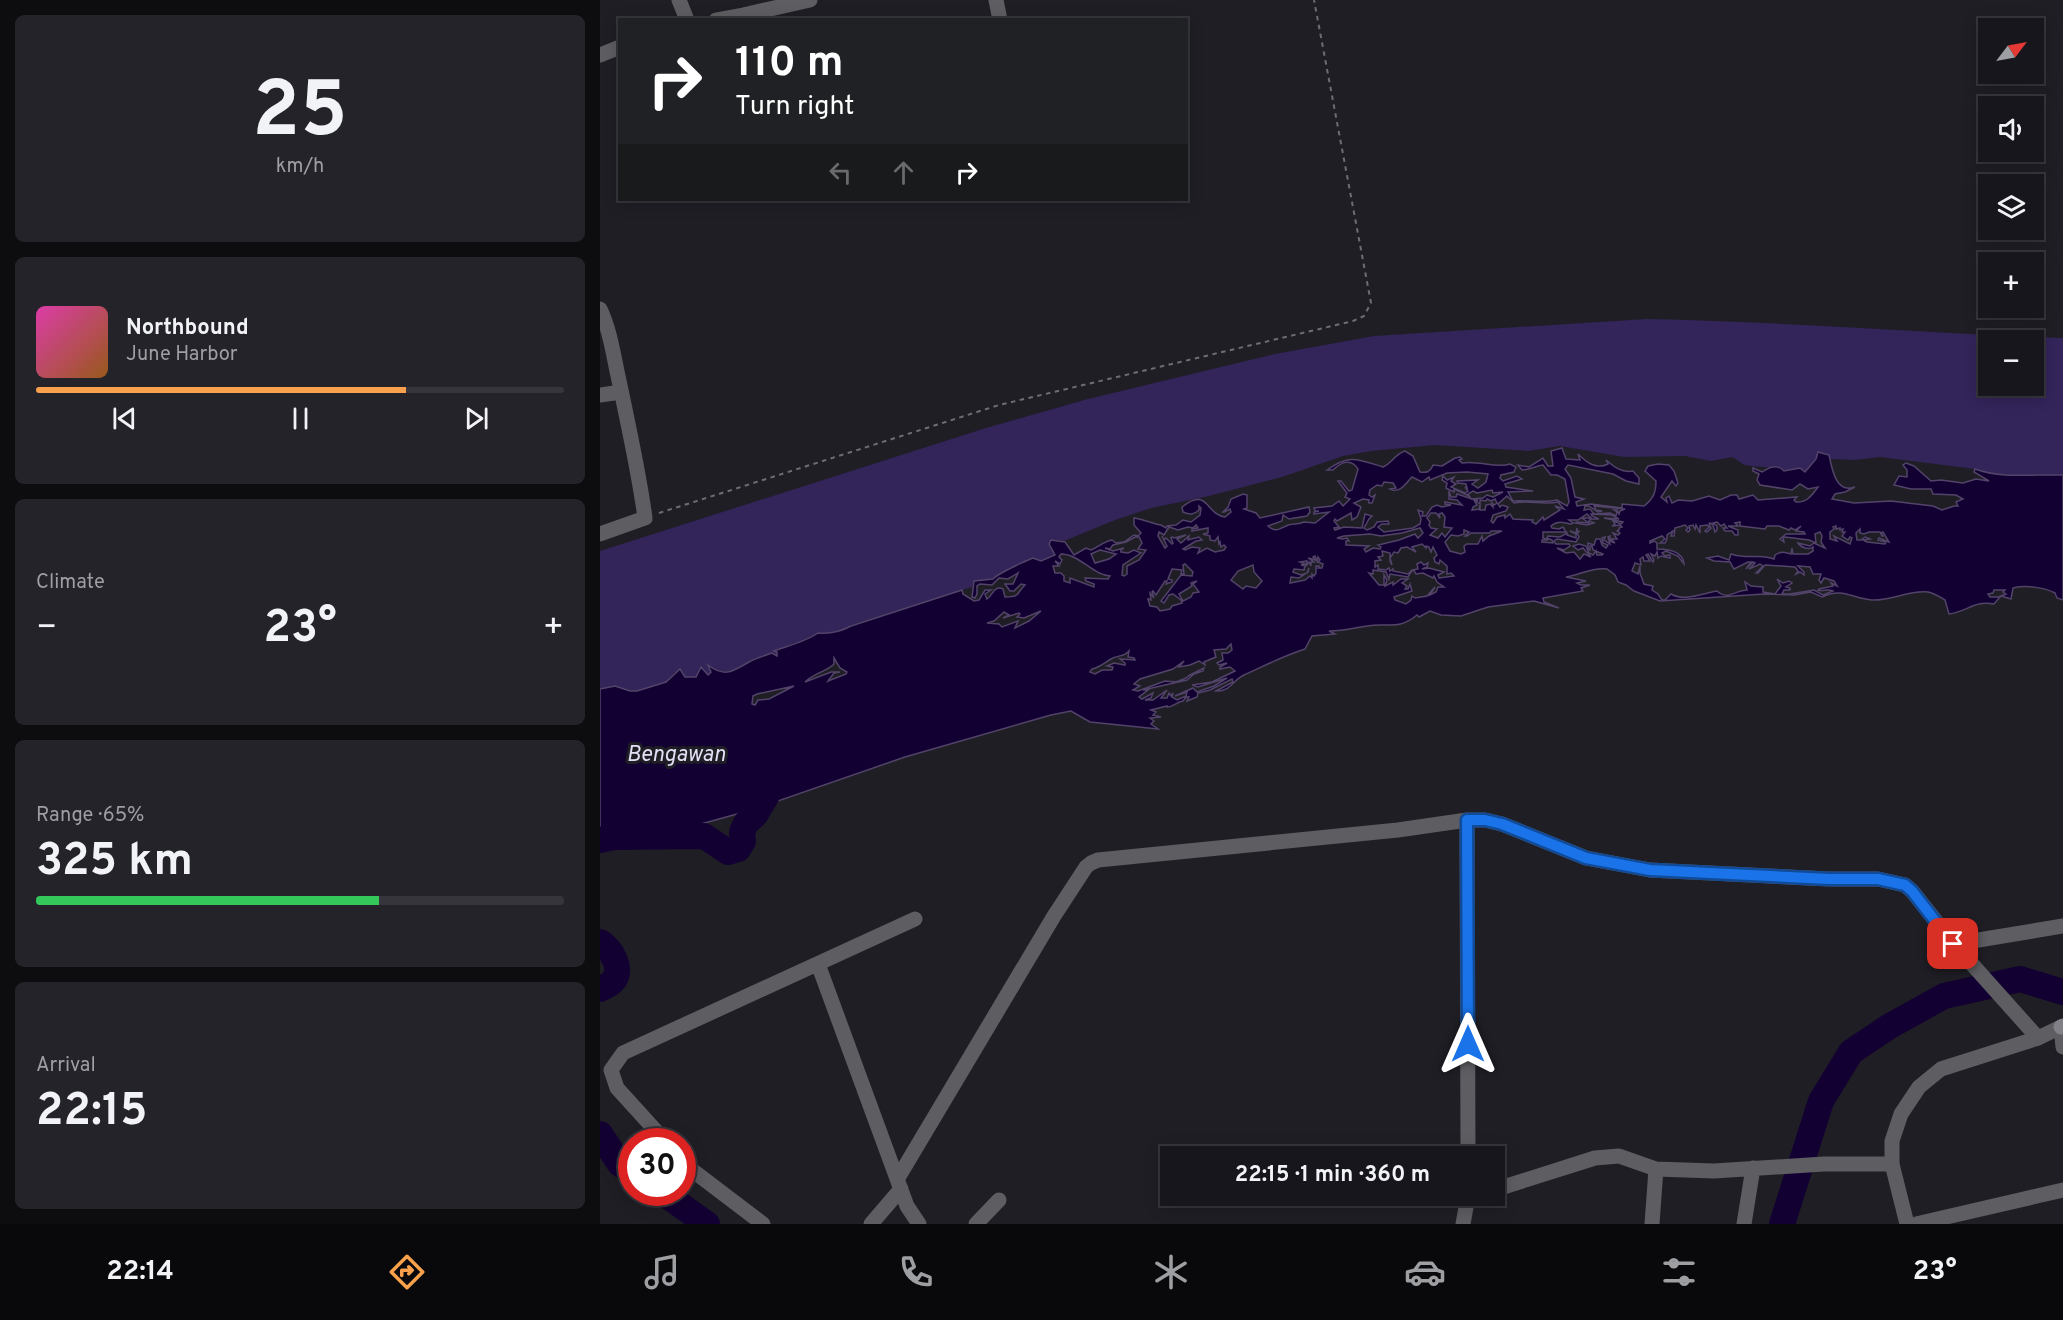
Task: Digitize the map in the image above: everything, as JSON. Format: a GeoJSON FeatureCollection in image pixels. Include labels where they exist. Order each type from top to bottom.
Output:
{"type":"FeatureCollection","features":[{"type":"Feature","properties":{"kind":"street"},"geometry":{"type":"LineString","coordinates":[[679,0],[686,18]]}},
{"type":"Feature","properties":{"kind":"street"},"geometry":{"type":"LineString","coordinates":[[722,18],[760,6],[810,0]]}},
{"type":"Feature","properties":{"kind":"street"},"geometry":{"type":"LineString","coordinates":[[996,0],[1000,18]]}},
{"type":"Feature","properties":{"kind":"street"},"geometry":{"type":"LineString","coordinates":[[600,55],[618,48]]}},
{"type":"Feature","properties":{"kind":"street"},"geometry":{"type":"LineString","coordinates":[[600,309],[604,318],[607,364],[621,392],[638,470],[645,518],[600,534]]}},
{"type":"Feature","properties":{"kind":"street"},"geometry":{"type":"LineString","coordinates":[[600,395],[621,392]]}},
{"type":"Feature","properties":{"kind":"street"},"geometry":{"type":"LineString","coordinates":[[1467,820],[1468,1146]]}},
{"type":"Feature","properties":{"kind":"street"},"geometry":{"type":"LineString","coordinates":[[871,1224],[899,1184],[1054,916],[1091,863],[1098,860],[1398,830],[1467,820],[1485,820],[1502,824],[1586,858],[1650,870],[1895,881],[1912,891],[1953,944],[2038,1038]]}},
{"type":"Feature","properties":{"kind":"street"},"geometry":{"type":"LineString","coordinates":[[653,1128],[617,1088],[611,1070],[623,1053],[915,919]]}},
{"type":"Feature","properties":{"kind":"street"},"geometry":{"type":"LineString","coordinates":[[1953,944],[2063,926]]}},
{"type":"Feature","properties":{"kind":"street"},"geometry":{"type":"LineString","coordinates":[[818,964],[907,1206],[919,1224]]}},
{"type":"Feature","properties":{"kind":"street"},"geometry":{"type":"LineString","coordinates":[[1907,1224],[1892,1164],[1892,1141],[1901,1114],[1919,1087],[1941,1069],[2038,1038],[2062,1027],[2063,1047]]}},
{"type":"Feature","properties":{"kind":"street"},"geometry":{"type":"LineString","coordinates":[[1505,1187],[1595,1158],[1619,1156],[1656,1169],[1681,1168],[1714,1171],[1824,1164],[1892,1164]]}},
{"type":"Feature","properties":{"kind":"street"},"geometry":{"type":"LineString","coordinates":[[1744,1224],[1753,1168]]}},
{"type":"Feature","properties":{"kind":"street"},"geometry":{"type":"LineString","coordinates":[[1652,1224],[1656,1169]]}},
{"type":"Feature","properties":{"kind":"street"},"geometry":{"type":"LineString","coordinates":[[696,1173],[763,1224]]}},
{"type":"Feature","properties":{"kind":"street"},"geometry":{"type":"LineString","coordinates":[[1916,1224],[2063,1190]]}},
{"type":"Feature","properties":{"kind":"street"},"geometry":{"type":"LineString","coordinates":[[976,1224],[999,1200]]}},
{"type":"Feature","properties":{"kind":"street"},"geometry":{"type":"LineString","coordinates":[[1463,1224],[1466,1206]]}},
{"type":"Feature","properties":{"kind":"path"},"geometry":{"type":"LineString","coordinates":[[645,518],[999,405],[1353,321],[1364,316],[1371,303],[1314,0]]}},
{"type":"Feature","properties":{"kind":"shaded area"},"geometry":{"type":"Polygon","coordinates":[[[1647,319],[1978,334],[1978,396],[2044,396],[2044,337],[2063,338],[2063,475],[1988,474],[1975,469],[1880,457],[1854,460],[1830,459],[1829,455],[1818,452],[1816,459],[1805,472],[1747,465],[1732,457],[1711,461],[1685,456],[1624,457],[1560,446],[1528,451],[1435,445],[1371,451],[1343,456],[1282,477],[1151,508],[1115,520],[1064,541],[1058,540],[1056,555],[1041,561],[1028,560],[988,581],[974,581],[972,587],[835,632],[818,633],[776,650],[778,656],[771,653],[725,671],[709,667],[711,672],[708,676],[699,669],[696,677],[675,672],[666,682],[637,691],[622,688],[600,689],[600,551],[986,428],[1088,399],[1275,354],[1374,336],[1647,319]]]}},
{"type":"Feature","properties":{"kind":"water","name":"Bengawan"},"geometry":{"type":"Polygon","coordinates":[[[1562,448],[1566,459],[1580,460],[1578,454],[1595,466],[1608,464],[1606,460],[1622,470],[1633,471],[1639,478],[1639,484],[1626,481],[1613,474],[1568,465],[1565,469],[1571,478],[1575,497],[1584,499],[1576,502],[1577,506],[1591,504],[1622,508],[1622,504],[1644,506],[1653,495],[1656,481],[1645,471],[1648,466],[1658,464],[1669,465],[1678,483],[1676,486],[1672,481],[1661,497],[1667,502],[1666,498],[1669,496],[1672,503],[1678,500],[1692,501],[1709,496],[1720,500],[1731,495],[1737,495],[1739,499],[1753,495],[1758,500],[1797,497],[1794,500],[1800,502],[1809,498],[1818,487],[1808,489],[1800,484],[1792,490],[1760,485],[1757,480],[1759,474],[1753,471],[1753,468],[1762,472],[1773,467],[1779,467],[1784,471],[1800,468],[1805,472],[1816,459],[1818,452],[1829,455],[1839,484],[1843,487],[1855,487],[1835,494],[1832,499],[1854,503],[1891,501],[1933,506],[1942,510],[1958,506],[1956,502],[1963,499],[1956,495],[1933,494],[1931,489],[1911,489],[1894,485],[1899,476],[1907,477],[1907,470],[1903,465],[1906,463],[1914,466],[1931,481],[1963,483],[1976,479],[1989,481],[1974,472],[1975,469],[2007,475],[2063,475],[2063,600],[2057,598],[2051,591],[2034,587],[2013,588],[2011,599],[2001,596],[2006,594],[2003,592],[2005,590],[1994,590],[1993,593],[1988,594],[1990,597],[2000,597],[1994,604],[1976,605],[1949,614],[1945,600],[1928,592],[1879,600],[1842,593],[1822,597],[1811,592],[1794,595],[1764,594],[1660,601],[1618,582],[1615,575],[1607,569],[1596,569],[1566,577],[1586,581],[1577,583],[1590,585],[1581,588],[1583,591],[1543,598],[1544,602],[1559,608],[1534,601],[1488,607],[1461,616],[1441,615],[1430,611],[1419,617],[1417,615],[1404,623],[1329,631],[1335,634],[1312,636],[1305,649],[1240,677],[1225,690],[1216,691],[1233,682],[1232,679],[1198,693],[1197,697],[1187,701],[1189,697],[1171,706],[1151,710],[1156,712],[1153,715],[1161,717],[1150,718],[1154,721],[1151,724],[1158,729],[1090,722],[1071,711],[1051,715],[905,757],[755,809],[600,852],[600,689],[615,686],[637,691],[666,682],[680,669],[685,677],[696,677],[701,667],[708,675],[711,672],[708,665],[719,671],[729,672],[772,653],[777,656],[777,652],[774,651],[818,633],[839,631],[962,590],[963,594],[974,601],[979,600],[985,590],[991,590],[985,594],[987,599],[998,588],[1003,589],[1005,597],[1014,596],[1025,585],[1021,584],[1014,591],[1010,591],[1005,584],[1013,584],[1018,573],[1008,579],[999,578],[992,585],[980,584],[977,586],[975,598],[972,597],[974,581],[993,579],[1033,558],[1041,561],[1055,555],[1049,544],[1051,540],[1065,542],[1074,555],[1086,548],[1091,550],[1112,540],[1116,543],[1124,542],[1134,535],[1138,536],[1141,533],[1134,525],[1134,518],[1166,528],[1183,520],[1191,522],[1200,515],[1201,508],[1199,506],[1197,512],[1190,514],[1183,512],[1182,507],[1197,499],[1202,500],[1214,512],[1225,517],[1231,512],[1230,509],[1223,512],[1231,499],[1243,494],[1247,495],[1247,508],[1244,509],[1256,513],[1260,518],[1309,507],[1310,512],[1307,516],[1289,519],[1283,515],[1282,521],[1268,526],[1275,530],[1304,522],[1315,523],[1329,512],[1314,514],[1319,511],[1315,511],[1314,508],[1332,506],[1339,501],[1343,506],[1350,499],[1345,497],[1347,493],[1338,481],[1341,481],[1349,491],[1352,490],[1358,469],[1352,463],[1346,462],[1333,470],[1327,470],[1348,460],[1360,460],[1383,467],[1405,451],[1413,456],[1420,472],[1429,471],[1433,465],[1442,466],[1460,457],[1462,459],[1459,460],[1462,463],[1499,466],[1510,464],[1516,467],[1514,472],[1501,475],[1500,478],[1503,481],[1517,476],[1522,479],[1505,484],[1506,487],[1533,491],[1508,492],[1513,501],[1557,500],[1567,506],[1569,502],[1565,479],[1551,475],[1543,465],[1522,470],[1518,465],[1529,467],[1543,458],[1548,466],[1553,466],[1551,451],[1562,448]],[[1447,473],[1430,480],[1429,477],[1422,482],[1412,477],[1397,490],[1390,489],[1396,488],[1393,483],[1384,482],[1382,486],[1377,485],[1370,490],[1369,495],[1372,497],[1375,495],[1372,503],[1363,499],[1354,503],[1361,507],[1357,517],[1352,520],[1351,513],[1337,521],[1335,519],[1339,527],[1334,528],[1335,530],[1344,527],[1362,528],[1365,514],[1372,516],[1364,528],[1367,530],[1374,527],[1377,522],[1388,521],[1389,524],[1382,524],[1378,527],[1384,532],[1413,528],[1420,524],[1418,510],[1423,512],[1422,516],[1426,516],[1432,507],[1451,505],[1445,502],[1462,505],[1457,500],[1449,499],[1449,491],[1451,497],[1456,497],[1457,494],[1469,498],[1454,489],[1454,492],[1446,488],[1447,483],[1442,480],[1443,476],[1447,480],[1454,477],[1451,481],[1456,484],[1451,487],[1465,493],[1468,491],[1466,484],[1457,481],[1478,480],[1472,484],[1478,488],[1486,482],[1488,474],[1447,473]],[[1492,490],[1477,493],[1473,491],[1468,494],[1471,499],[1483,498],[1487,495],[1493,497],[1503,492],[1493,493],[1492,490]],[[1507,496],[1498,504],[1500,507],[1502,505],[1508,507],[1506,511],[1493,515],[1491,521],[1493,523],[1497,517],[1505,515],[1505,518],[1510,514],[1513,519],[1533,520],[1532,522],[1536,524],[1543,517],[1544,520],[1560,510],[1555,506],[1564,509],[1558,502],[1514,503],[1507,496]],[[1495,499],[1480,500],[1480,504],[1476,501],[1478,500],[1474,500],[1477,505],[1472,510],[1479,509],[1480,505],[1480,510],[1485,510],[1486,505],[1490,504],[1493,507],[1492,503],[1494,505],[1497,503],[1495,499]],[[1585,506],[1584,510],[1590,509],[1594,514],[1610,513],[1616,516],[1617,512],[1614,510],[1617,510],[1619,514],[1625,509],[1594,506],[1596,510],[1602,511],[1598,512],[1585,506]],[[1431,513],[1427,518],[1431,528],[1437,529],[1430,535],[1438,538],[1442,533],[1445,537],[1452,528],[1444,527],[1445,517],[1442,513],[1439,514],[1440,518],[1436,513],[1431,513]],[[1587,514],[1578,520],[1569,520],[1573,523],[1571,524],[1558,522],[1551,526],[1559,529],[1563,527],[1566,532],[1543,532],[1543,538],[1548,540],[1542,540],[1542,542],[1553,543],[1547,538],[1548,536],[1560,537],[1567,533],[1576,538],[1576,534],[1570,531],[1576,533],[1577,528],[1577,532],[1580,531],[1577,533],[1579,537],[1576,542],[1557,539],[1554,541],[1556,544],[1569,544],[1570,546],[1564,550],[1557,548],[1566,553],[1574,552],[1580,559],[1584,554],[1591,557],[1583,548],[1578,550],[1573,546],[1579,544],[1586,546],[1589,553],[1593,555],[1596,551],[1592,546],[1590,550],[1588,549],[1588,543],[1594,545],[1596,539],[1600,539],[1606,548],[1608,545],[1603,543],[1602,538],[1605,537],[1604,540],[1610,544],[1608,537],[1610,536],[1610,541],[1615,543],[1611,539],[1617,539],[1613,533],[1618,535],[1620,533],[1617,531],[1622,527],[1612,526],[1615,524],[1613,521],[1621,524],[1623,522],[1604,518],[1619,519],[1612,515],[1591,514],[1599,519],[1590,519],[1589,521],[1594,523],[1587,525],[1575,523],[1589,523],[1582,518],[1591,518],[1587,514]],[[1717,522],[1713,523],[1717,526],[1715,532],[1710,523],[1711,528],[1707,532],[1705,531],[1709,527],[1707,525],[1700,526],[1700,533],[1696,525],[1695,529],[1693,525],[1689,526],[1688,532],[1685,525],[1675,528],[1674,536],[1671,536],[1673,531],[1667,535],[1665,543],[1660,543],[1665,539],[1662,536],[1650,543],[1654,541],[1657,543],[1657,549],[1671,550],[1678,554],[1684,564],[1678,556],[1666,551],[1662,553],[1665,556],[1670,555],[1670,558],[1661,556],[1658,558],[1657,552],[1655,556],[1651,554],[1653,562],[1648,554],[1646,555],[1650,561],[1644,561],[1643,557],[1640,559],[1641,565],[1635,563],[1632,571],[1638,574],[1640,566],[1644,584],[1653,586],[1652,590],[1662,600],[1671,594],[1688,597],[1717,591],[1728,595],[1747,590],[1745,582],[1751,586],[1763,587],[1763,592],[1775,594],[1781,586],[1777,579],[1783,583],[1789,581],[1792,583],[1786,587],[1790,590],[1784,590],[1782,594],[1814,590],[1823,595],[1833,591],[1819,589],[1833,586],[1831,583],[1837,586],[1834,581],[1824,578],[1821,583],[1819,580],[1821,574],[1813,574],[1810,567],[1798,566],[1804,575],[1800,572],[1796,574],[1798,571],[1795,567],[1765,565],[1756,573],[1763,566],[1760,564],[1749,569],[1755,563],[1753,562],[1746,569],[1751,562],[1748,562],[1734,569],[1730,562],[1707,558],[1718,556],[1729,560],[1731,554],[1774,559],[1779,553],[1791,554],[1792,548],[1793,554],[1808,554],[1813,551],[1813,547],[1805,548],[1798,543],[1810,546],[1814,543],[1825,548],[1821,542],[1820,532],[1815,534],[1816,543],[1785,537],[1784,542],[1780,539],[1786,534],[1805,534],[1796,531],[1801,526],[1795,530],[1779,526],[1767,526],[1765,529],[1740,526],[1740,522],[1735,523],[1738,526],[1728,526],[1738,530],[1738,535],[1735,535],[1732,531],[1725,531],[1723,528],[1727,528],[1724,524],[1721,526],[1717,522]],[[1196,525],[1193,528],[1178,530],[1169,527],[1164,535],[1159,532],[1158,536],[1165,548],[1166,538],[1173,543],[1172,537],[1186,535],[1177,539],[1181,543],[1189,536],[1188,540],[1199,537],[1202,540],[1183,549],[1185,550],[1192,547],[1200,548],[1198,553],[1207,548],[1215,552],[1224,550],[1226,547],[1224,545],[1221,547],[1218,537],[1215,541],[1210,540],[1210,536],[1203,534],[1208,533],[1208,528],[1192,531],[1198,528],[1196,525]],[[1836,526],[1830,532],[1830,539],[1837,541],[1834,536],[1850,544],[1852,538],[1848,540],[1842,536],[1845,532],[1842,532],[1843,529],[1840,530],[1840,528],[1836,529],[1836,526]],[[1420,528],[1381,536],[1370,534],[1337,538],[1347,538],[1349,541],[1346,541],[1346,545],[1369,546],[1364,549],[1366,552],[1373,548],[1380,549],[1378,545],[1415,534],[1418,538],[1423,533],[1420,528]],[[1860,529],[1856,533],[1857,540],[1865,537],[1870,539],[1863,540],[1867,542],[1885,544],[1886,542],[1878,540],[1879,538],[1889,542],[1883,532],[1881,533],[1883,536],[1880,532],[1860,533],[1860,529]],[[1464,530],[1464,534],[1451,535],[1445,542],[1450,551],[1461,554],[1465,552],[1464,546],[1467,544],[1478,544],[1482,536],[1483,541],[1502,531],[1471,533],[1465,536],[1469,532],[1464,530]],[[1139,537],[1113,545],[1110,549],[1105,548],[1113,551],[1124,548],[1121,552],[1128,553],[1134,550],[1141,553],[1123,565],[1122,575],[1124,576],[1127,574],[1127,566],[1139,560],[1146,550],[1138,549],[1142,543],[1139,537]],[[1422,544],[1412,547],[1416,552],[1407,547],[1401,548],[1398,553],[1394,552],[1390,558],[1390,553],[1382,551],[1383,556],[1378,557],[1381,560],[1375,561],[1375,567],[1378,565],[1378,569],[1389,568],[1390,571],[1393,569],[1393,571],[1408,574],[1418,569],[1417,564],[1421,562],[1424,565],[1428,563],[1427,567],[1422,569],[1429,568],[1444,572],[1438,575],[1439,578],[1454,576],[1451,573],[1447,574],[1447,566],[1440,560],[1439,564],[1435,562],[1434,558],[1437,555],[1433,547],[1431,552],[1429,547],[1426,546],[1426,548],[1422,544]],[[1100,550],[1091,554],[1095,563],[1109,559],[1116,554],[1100,550]],[[1061,554],[1060,564],[1055,561],[1059,566],[1053,566],[1055,573],[1061,573],[1064,581],[1070,583],[1070,578],[1094,587],[1094,584],[1086,581],[1085,578],[1108,579],[1110,576],[1068,555],[1061,554]],[[1315,556],[1313,557],[1315,560],[1308,558],[1314,562],[1311,562],[1311,566],[1309,562],[1306,566],[1307,561],[1300,562],[1305,564],[1301,565],[1305,566],[1304,570],[1294,569],[1293,572],[1301,575],[1306,573],[1299,578],[1291,577],[1290,583],[1305,580],[1310,576],[1312,578],[1312,574],[1314,576],[1316,566],[1322,568],[1323,564],[1318,562],[1320,560],[1318,557],[1317,561],[1315,556]],[[1185,564],[1183,565],[1184,574],[1181,574],[1182,570],[1172,569],[1168,579],[1172,582],[1166,584],[1167,581],[1165,581],[1156,595],[1153,591],[1154,598],[1150,593],[1151,600],[1148,599],[1150,606],[1157,607],[1160,611],[1182,603],[1173,594],[1169,595],[1164,603],[1161,601],[1181,575],[1192,576],[1193,572],[1185,564]],[[1253,565],[1238,571],[1231,580],[1243,589],[1246,586],[1256,588],[1262,581],[1254,572],[1253,565]],[[1373,570],[1373,574],[1369,573],[1379,585],[1384,585],[1384,575],[1387,580],[1385,586],[1393,582],[1393,585],[1401,579],[1408,579],[1402,583],[1407,586],[1405,589],[1408,589],[1410,584],[1412,591],[1394,597],[1395,600],[1406,604],[1412,596],[1415,598],[1427,596],[1435,587],[1430,595],[1436,592],[1438,587],[1444,587],[1437,582],[1434,576],[1433,578],[1423,573],[1416,574],[1414,570],[1408,577],[1390,574],[1389,579],[1386,572],[1373,570]],[[1197,581],[1191,583],[1192,586],[1179,594],[1183,601],[1191,597],[1193,593],[1199,592],[1193,584],[1197,581]],[[1041,611],[1024,618],[1017,617],[1019,613],[1003,618],[1009,615],[1004,612],[994,621],[987,623],[999,624],[1002,627],[1018,621],[1015,628],[1029,621],[1041,611]],[[1231,644],[1226,649],[1214,650],[1216,657],[1204,662],[1205,665],[1199,661],[1179,667],[1184,661],[1173,669],[1140,679],[1134,684],[1140,686],[1133,690],[1138,691],[1165,681],[1176,682],[1204,668],[1203,671],[1187,680],[1143,690],[1148,690],[1139,697],[1142,699],[1153,693],[1151,698],[1145,700],[1153,700],[1167,690],[1161,698],[1167,698],[1169,693],[1171,696],[1173,693],[1172,697],[1177,700],[1186,696],[1187,692],[1175,696],[1193,688],[1197,692],[1214,686],[1227,678],[1198,687],[1192,685],[1212,682],[1235,671],[1230,667],[1220,669],[1227,663],[1219,665],[1217,663],[1223,660],[1222,653],[1232,650],[1231,644]],[[1129,651],[1090,672],[1095,674],[1102,670],[1112,670],[1113,667],[1107,666],[1114,663],[1125,665],[1120,659],[1135,660],[1128,657],[1129,651]],[[834,658],[834,664],[831,667],[805,682],[831,672],[840,672],[834,673],[828,681],[847,672],[840,668],[834,658]],[[794,686],[757,694],[753,696],[752,704],[755,705],[758,700],[769,699],[794,686]]]}},
{"type":"Feature","properties":{"kind":"waterway"},"geometry":{"type":"LineString","coordinates":[[600,840],[614,837],[704,836],[728,852],[738,849],[743,841],[742,832],[746,823],[755,815],[767,795],[766,784],[760,775]]}},
{"type":"Feature","properties":{"kind":"waterway"},"geometry":{"type":"LineString","coordinates":[[600,942],[612,954],[617,965],[616,976],[612,982],[600,989]]}},
{"type":"Feature","properties":{"kind":"waterway"},"geometry":{"type":"LineString","coordinates":[[1782,1224],[1821,1101],[1851,1052],[1890,1026],[1944,996],[2020,979],[2063,992]]}},
{"type":"Feature","properties":{"kind":"waterway"},"geometry":{"type":"LineString","coordinates":[[600,1134],[618,1161]]}},
{"type":"Feature","properties":{"kind":"waterway"},"geometry":{"type":"LineString","coordinates":[[682,1206],[707,1224]]}},
{"type":"Feature","properties":{"kind":"route"},"geometry":{"type":"LineString","coordinates":[[1468,1044],[1467,820],[1485,820],[1502,824],[1586,858],[1650,870],[1895,881],[1912,891],[1953,944]]}}]}
